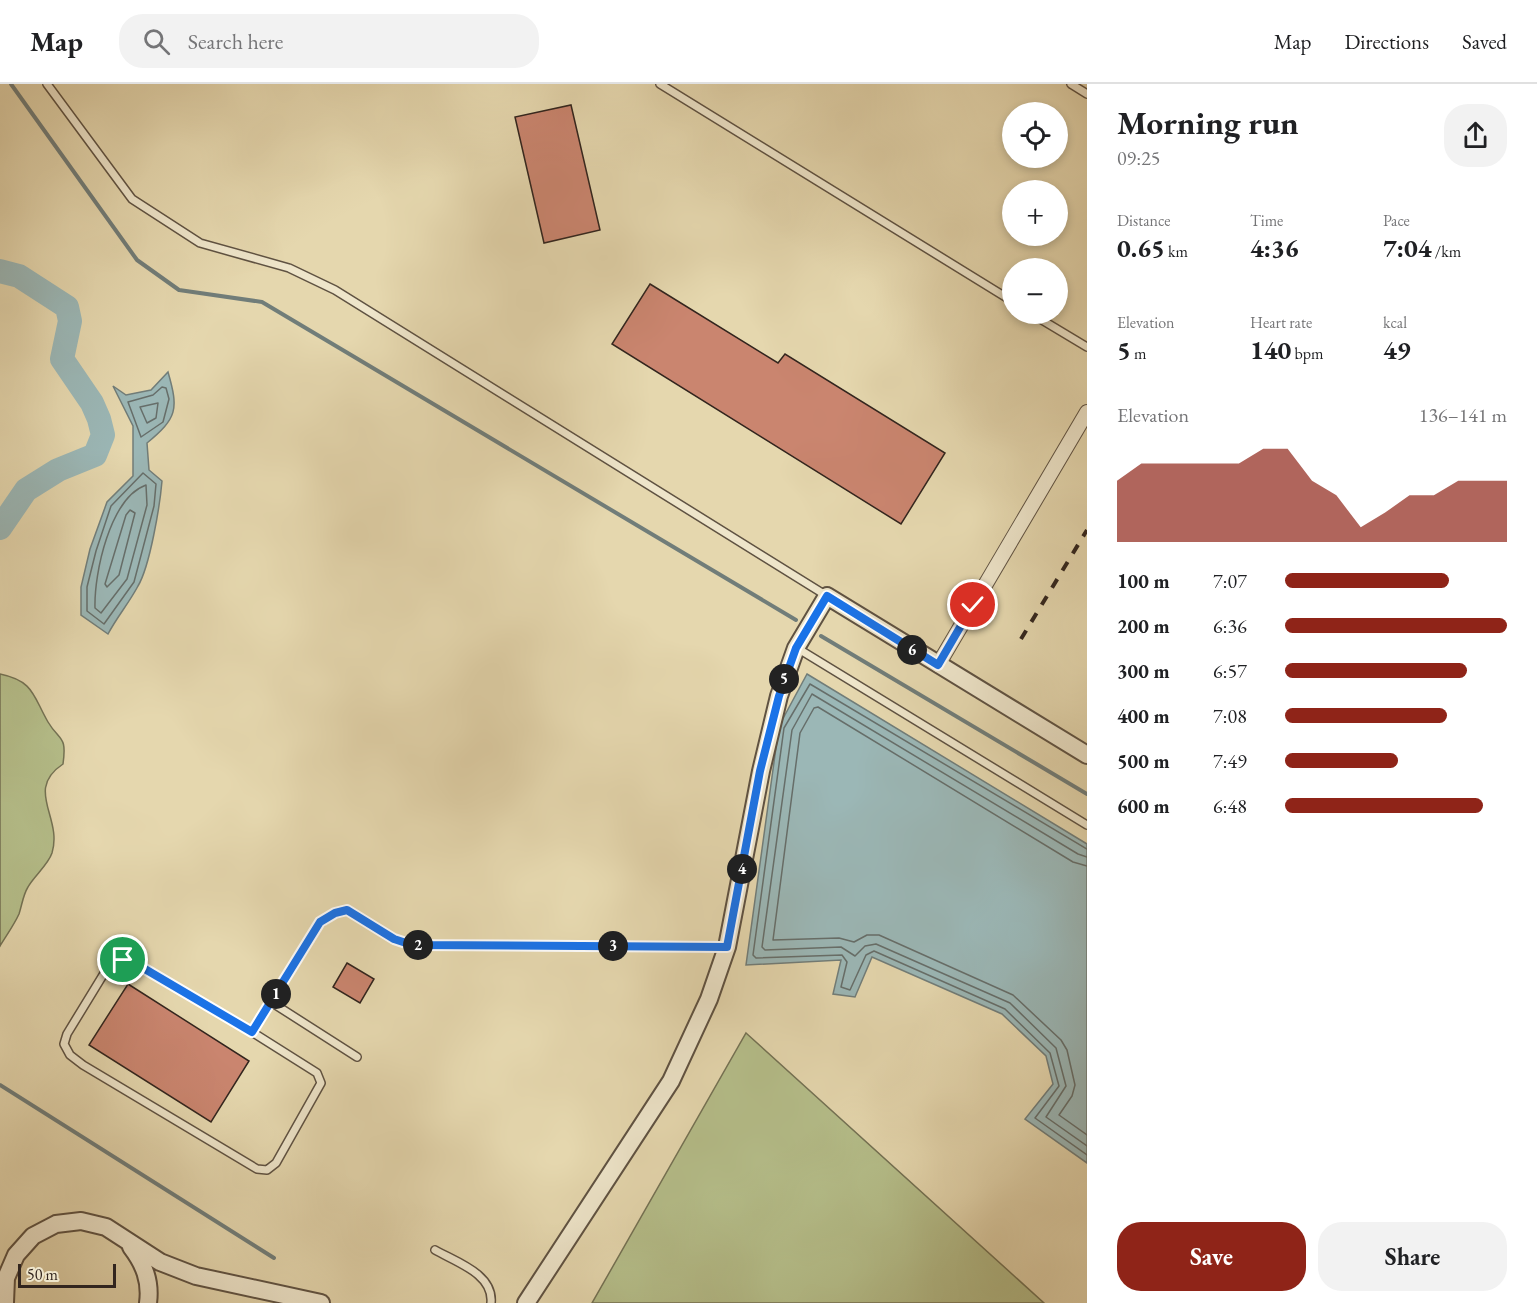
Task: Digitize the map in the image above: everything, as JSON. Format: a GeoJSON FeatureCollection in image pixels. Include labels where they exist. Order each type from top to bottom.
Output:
{"type":"FeatureCollection","features":[{"type":"Feature","properties":{"kind":"street"},"geometry":{"type":"LineString","coordinates":[[938,665],[1087,412]]}},
{"type":"Feature","properties":{"kind":"street"},"geometry":{"type":"LineString","coordinates":[[526,1303],[671,1081],[705,1010],[727,947],[770,729],[786,673],[796,648],[827,596],[1087,755]]}},
{"type":"Feature","properties":{"kind":"street"},"geometry":{"type":"LineString","coordinates":[[5,1303],[6,1278],[16,1254],[33,1236],[56,1224],[81,1221],[106,1227],[160,1262],[196,1276],[321,1303]]}},
{"type":"Feature","properties":{"kind":"street"},"geometry":{"type":"LineString","coordinates":[[127,1241],[143,1264],[150,1291],[148,1303]]}},
{"type":"Feature","properties":{"kind":"lane"},"geometry":{"type":"LineString","coordinates":[[47,84],[132,199],[200,243],[290,268],[335,290],[827,596]]}},
{"type":"Feature","properties":{"kind":"lane"},"geometry":{"type":"LineString","coordinates":[[660,84],[1002,296]]}},
{"type":"Feature","properties":{"kind":"lane"},"geometry":{"type":"LineString","coordinates":[[1071,84],[1087,94]]}},
{"type":"Feature","properties":{"kind":"lane"},"geometry":{"type":"LineString","coordinates":[[1049,324],[1087,347]]}},
{"type":"Feature","properties":{"kind":"lane"},"geometry":{"type":"LineString","coordinates":[[796,648],[1087,825]]}},
{"type":"Feature","properties":{"kind":"lane"},"geometry":{"type":"LineString","coordinates":[[252,1032],[320,922],[335,913],[347,910],[394,939],[412,945],[727,947]]}},
{"type":"Feature","properties":{"kind":"lane"},"geometry":{"type":"LineString","coordinates":[[123,960],[133,962],[252,1032],[317,1073],[321,1083],[276,1163],[267,1170],[257,1169],[83,1065],[70,1055],[64,1044],[67,1034],[111,962],[123,960]]}},
{"type":"Feature","properties":{"kind":"lane"},"geometry":{"type":"LineString","coordinates":[[271,1002],[357,1057]]}},
{"type":"Feature","properties":{"kind":"lane"},"geometry":{"type":"LineString","coordinates":[[435,1250],[483,1278],[489,1285],[490,1303]]}},
{"type":"Feature","properties":{"kind":"green space"},"geometry":{"type":"Polygon","coordinates":[[[0,674],[26,685],[48,722],[62,740],[64,748],[63,764],[52,774],[46,784],[45,794],[53,828],[52,853],[28,887],[19,914],[0,946],[0,674]]]}},
{"type":"Feature","properties":{"kind":"green space"},"geometry":{"type":"Polygon","coordinates":[[[746,1033],[1044,1303],[592,1303],[746,1033]]]}},
{"type":"Feature","properties":{"kind":"water"},"geometry":{"type":"Polygon","coordinates":[[[168,372],[174,396],[173,412],[170,420],[147,443],[149,470],[162,481],[150,550],[138,586],[108,634],[81,615],[81,587],[90,549],[107,502],[133,476],[133,426],[113,386],[126,395],[151,390],[168,372]]]}},
{"type":"Feature","properties":{"kind":"water"},"geometry":{"type":"Polygon","coordinates":[[[807,674],[1087,844],[1087,1163],[1025,1119],[1053,1084],[1046,1056],[1002,1014],[872,957],[855,997],[833,994],[841,960],[746,965],[779,726],[807,674]]]}},
{"type":"Feature","properties":{"kind":"building"},"geometry":{"type":"Polygon","coordinates":[[[571,105],[600,230],[544,243],[515,117],[571,105]]]}},
{"type":"Feature","properties":{"kind":"building"},"geometry":{"type":"Polygon","coordinates":[[[650,284],[778,363],[785,354],[945,453],[901,524],[612,344],[650,284]]]}},
{"type":"Feature","properties":{"kind":"building"},"geometry":{"type":"Polygon","coordinates":[[[347,963],[374,979],[360,1003],[333,987],[347,963]]]}},
{"type":"Feature","properties":{"kind":"building"},"geometry":{"type":"Polygon","coordinates":[[[128,984],[249,1061],[211,1122],[89,1045],[128,984]]]}},
{"type":"Feature","properties":{"kind":"waterway"},"geometry":{"type":"LineString","coordinates":[[11,84],[137,260],[179,290],[262,302],[796,620]]}},
{"type":"Feature","properties":{"kind":"waterway"},"geometry":{"type":"LineString","coordinates":[[0,271],[19,276],[67,307],[70,321],[62,359],[92,403],[103,435],[95,455],[58,470],[26,490],[0,528]]}},
{"type":"Feature","properties":{"kind":"waterway"},"geometry":{"type":"LineString","coordinates":[[821,636],[1087,794]]}},
{"type":"Feature","properties":{"kind":"waterway"},"geometry":{"type":"LineString","coordinates":[[0,1085],[274,1258]]}},
{"type":"Feature","properties":{"kind":"railway"},"geometry":{"type":"LineString","coordinates":[[1021,639],[1087,530]]}},
{"type":"Feature","properties":{"kind":"route"},"geometry":{"type":"LineString","coordinates":[[123,960],[133,962],[252,1032],[320,922],[335,913],[347,910],[361,916],[394,939],[412,945],[727,947],[760,771],[779,696],[796,648],[827,596],[938,665],[973,605]]}}]}
